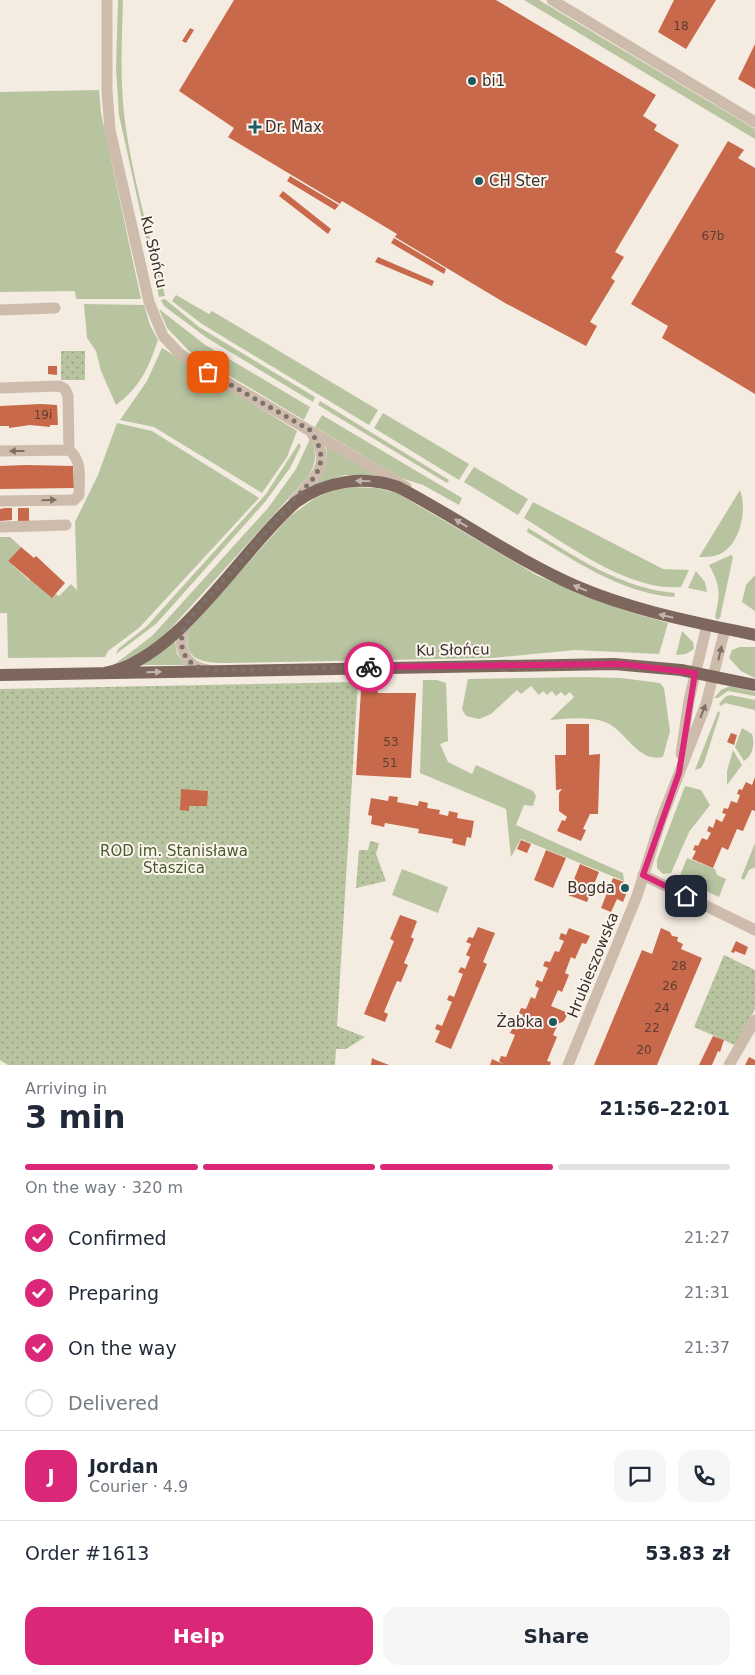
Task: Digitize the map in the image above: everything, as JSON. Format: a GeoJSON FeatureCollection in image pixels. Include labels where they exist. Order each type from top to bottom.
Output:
{"type":"FeatureCollection","features":[{"type":"Feature","properties":{"kind":"main road","name":"Ku Słońcu"},"geometry":{"type":"LineString","coordinates":[[105,673],[125,667],[152,653],[189,619],[285,512],[311,492],[349,481],[375,481],[391,484],[425,501],[544,571],[576,586],[645,611],[755,635]]}},
{"type":"Feature","properties":{"kind":"main road","name":"Ku Słońcu"},"geometry":{"type":"LineString","coordinates":[[0,675],[607,664],[652,666],[755,684]]}},
{"type":"Feature","properties":{"kind":"street","name":"Ku Słońcu"},"geometry":{"type":"LineString","coordinates":[[107,0],[106,91],[110,130],[149,302],[156,325],[167,341],[186,358],[393,478],[425,501]]}},
{"type":"Feature","properties":{"kind":"street"},"geometry":{"type":"LineString","coordinates":[[552,0],[755,122]]}},
{"type":"Feature","properties":{"kind":"street"},"geometry":{"type":"LineString","coordinates":[[0,310],[55,308]]}},
{"type":"Feature","properties":{"kind":"street"},"geometry":{"type":"LineString","coordinates":[[0,388],[59,386],[65,389],[68,396],[69,450]]}},
{"type":"Feature","properties":{"kind":"street","name":"Ku Słońcu"},"geometry":{"type":"LineString","coordinates":[[285,512],[312,480],[320,467],[321,449],[310,430]]}},
{"type":"Feature","properties":{"kind":"street"},"geometry":{"type":"LineString","coordinates":[[0,451],[69,450],[76,456],[78,463],[78,498],[0,501]]}},
{"type":"Feature","properties":{"kind":"street"},"geometry":{"type":"LineString","coordinates":[[0,527],[66,526]]}},
{"type":"Feature","properties":{"kind":"street","name":"Ku Słońcu"},"geometry":{"type":"LineString","coordinates":[[189,619],[182,636],[182,652],[186,659],[195,666],[211,670]]}},
{"type":"Feature","properties":{"kind":"street"},"geometry":{"type":"LineString","coordinates":[[695,673],[707,625]]}},
{"type":"Feature","properties":{"kind":"street"},"geometry":{"type":"LineString","coordinates":[[714,676],[725,629]]}},
{"type":"Feature","properties":{"kind":"street","name":"Hrubieszowska"},"geometry":{"type":"LineString","coordinates":[[679,773],[695,673]]}},
{"type":"Feature","properties":{"kind":"street","name":"Hrubieszowska"},"geometry":{"type":"LineString","coordinates":[[568,1065],[626,926],[714,676]]}},
{"type":"Feature","properties":{"kind":"street"},"geometry":{"type":"LineString","coordinates":[[643,875],[755,930]]}},
{"type":"Feature","properties":{"kind":"street"},"geometry":{"type":"LineString","coordinates":[[729,1065],[755,1020]]}},
{"type":"Feature","properties":{"kind":"green space"},"geometry":{"type":"Polygon","coordinates":[[[118,0],[123,0],[122,71],[127,137],[136,182],[165,296],[159,297],[119,115],[116,68],[118,0]]]}},
{"type":"Feature","properties":{"kind":"green space"},"geometry":{"type":"Polygon","coordinates":[[[524,0],[539,0],[755,129],[755,139],[524,0]]]}},
{"type":"Feature","properties":{"kind":"green space"},"geometry":{"type":"Polygon","coordinates":[[[99,90],[101,113],[141,299],[76,299],[75,291],[0,292],[0,92],[99,90]]]}},
{"type":"Feature","properties":{"kind":"green space"},"geometry":{"type":"Polygon","coordinates":[[[176,295],[209,314],[212,311],[378,410],[369,425],[202,324],[172,301],[176,295]]]}},
{"type":"Feature","properties":{"kind":"green space"},"geometry":{"type":"Polygon","coordinates":[[[165,299],[199,327],[315,397],[313,402],[207,338],[164,306],[161,300],[165,299]]]}},
{"type":"Feature","properties":{"kind":"green space"},"geometry":{"type":"Polygon","coordinates":[[[84,304],[144,305],[150,325],[158,340],[151,360],[138,384],[116,405],[101,371],[96,351],[87,338],[84,304]]]}},
{"type":"Feature","properties":{"kind":"green space"},"geometry":{"type":"Polygon","coordinates":[[[159,309],[204,344],[310,407],[304,420],[191,353],[167,328],[159,309]]]}},
{"type":"Feature","properties":{"kind":"green space"},"geometry":{"type":"Polygon","coordinates":[[[162,348],[297,431],[287,457],[262,493],[154,427],[120,420],[147,381],[162,348]]]}},
{"type":"Feature","properties":{"kind":"green space"},"geometry":{"type":"Polygon","coordinates":[[[61,351],[85,351],[85,380],[61,380],[61,351]]]}},
{"type":"Feature","properties":{"kind":"green space"},"geometry":{"type":"Polygon","coordinates":[[[320,401],[449,480],[447,483],[318,405],[320,401]]]}},
{"type":"Feature","properties":{"kind":"green space"},"geometry":{"type":"Polygon","coordinates":[[[383,413],[469,464],[459,480],[374,428],[383,413]]]}},
{"type":"Feature","properties":{"kind":"green space"},"geometry":{"type":"Polygon","coordinates":[[[322,415],[462,498],[459,505],[423,485],[401,478],[315,427],[322,415]]]}},
{"type":"Feature","properties":{"kind":"green space"},"geometry":{"type":"Polygon","coordinates":[[[117,423],[152,431],[259,498],[139,628],[108,651],[105,657],[8,658],[7,613],[0,613],[0,537],[10,537],[21,547],[8,561],[29,580],[31,579],[59,596],[71,584],[77,590],[75,522],[98,475],[117,423]]]}},
{"type":"Feature","properties":{"kind":"green space"},"geometry":{"type":"Polygon","coordinates":[[[310,439],[313,444],[315,459],[307,478],[164,636],[146,651],[115,664],[152,636],[268,508],[296,469],[310,439]]]}},
{"type":"Feature","properties":{"kind":"green space"},"geometry":{"type":"Polygon","coordinates":[[[299,443],[301,446],[290,468],[265,502],[156,624],[116,654],[118,649],[147,626],[266,494],[299,443]]]}},
{"type":"Feature","properties":{"kind":"green space"},"geometry":{"type":"Polygon","coordinates":[[[325,444],[376,475],[345,475],[316,484],[326,465],[325,444]]]}},
{"type":"Feature","properties":{"kind":"green space"},"geometry":{"type":"Polygon","coordinates":[[[474,467],[528,499],[518,515],[464,482],[474,467]]]}},
{"type":"Feature","properties":{"kind":"green space"},"geometry":{"type":"Polygon","coordinates":[[[353,487],[376,488],[397,493],[538,576],[623,610],[668,623],[659,654],[575,650],[492,658],[227,663],[209,662],[196,658],[188,647],[189,629],[290,516],[315,498],[332,491],[353,487]]]}},
{"type":"Feature","properties":{"kind":"green space"},"geometry":{"type":"Polygon","coordinates":[[[740,490],[743,506],[741,524],[734,541],[722,553],[699,557],[740,490]]]}},
{"type":"Feature","properties":{"kind":"green space"},"geometry":{"type":"Polygon","coordinates":[[[533,502],[663,569],[689,570],[681,587],[661,587],[641,582],[620,574],[579,553],[524,518],[533,502]]]}},
{"type":"Feature","properties":{"kind":"green space"},"geometry":{"type":"Polygon","coordinates":[[[528,528],[580,560],[616,578],[635,585],[675,593],[674,597],[634,589],[615,582],[527,532],[528,528]]]}},
{"type":"Feature","properties":{"kind":"green space"},"geometry":{"type":"Polygon","coordinates":[[[731,555],[733,557],[720,618],[717,620],[715,617],[718,590],[716,579],[709,565],[731,555]]]}},
{"type":"Feature","properties":{"kind":"green space"},"geometry":{"type":"Polygon","coordinates":[[[696,571],[705,582],[707,592],[688,588],[696,571]]]}},
{"type":"Feature","properties":{"kind":"green space"},"geometry":{"type":"Polygon","coordinates":[[[755,575],[755,611],[742,602],[746,585],[755,575]]]}},
{"type":"Feature","properties":{"kind":"green space"},"geometry":{"type":"Polygon","coordinates":[[[682,631],[693,642],[694,649],[686,654],[676,655],[682,631]]]}},
{"type":"Feature","properties":{"kind":"green space"},"geometry":{"type":"Polygon","coordinates":[[[175,639],[177,654],[185,665],[140,665],[175,639]]]}},
{"type":"Feature","properties":{"kind":"green space"},"geometry":{"type":"Polygon","coordinates":[[[740,647],[755,647],[755,678],[741,671],[729,658],[732,650],[740,647]]]}},
{"type":"Feature","properties":{"kind":"green space"},"geometry":{"type":"Polygon","coordinates":[[[621,678],[660,683],[664,688],[670,731],[663,757],[654,758],[646,755],[638,750],[619,731],[599,720],[585,718],[550,720],[574,697],[570,692],[565,696],[561,692],[556,696],[552,691],[547,695],[543,691],[539,695],[531,686],[521,694],[517,690],[491,714],[479,719],[466,716],[462,709],[468,679],[621,678]]]}},
{"type":"Feature","properties":{"kind":"green space"},"geometry":{"type":"Polygon","coordinates":[[[423,680],[437,680],[446,683],[448,741],[440,744],[448,762],[472,774],[476,765],[533,791],[536,796],[533,806],[524,805],[516,825],[623,873],[624,881],[521,839],[511,857],[506,809],[420,773],[423,680]]]}},
{"type":"Feature","properties":{"kind":"green space","name":"ROD im. Stanisława Staszica"},"geometry":{"type":"Polygon","coordinates":[[[358,682],[337,1026],[365,1037],[346,1049],[336,1049],[335,1065],[8,1065],[0,1060],[0,689],[358,682]]]}},
{"type":"Feature","properties":{"kind":"green space"},"geometry":{"type":"Polygon","coordinates":[[[730,686],[755,692],[755,696],[728,691],[718,698],[714,698],[721,690],[730,686]]]}},
{"type":"Feature","properties":{"kind":"green space"},"geometry":{"type":"Polygon","coordinates":[[[730,695],[755,700],[755,710],[725,703],[721,706],[719,704],[725,697],[730,695]]]}},
{"type":"Feature","properties":{"kind":"green space"},"geometry":{"type":"Polygon","coordinates":[[[718,711],[720,713],[704,763],[701,768],[695,770],[718,711]]]}},
{"type":"Feature","properties":{"kind":"green space"},"geometry":{"type":"Polygon","coordinates":[[[742,728],[752,734],[753,741],[751,753],[744,761],[735,747],[742,728]]]}},
{"type":"Feature","properties":{"kind":"green space"},"geometry":{"type":"Polygon","coordinates":[[[733,750],[742,765],[727,785],[727,771],[733,750]]]}},
{"type":"Feature","properties":{"kind":"green space"},"geometry":{"type":"Polygon","coordinates":[[[685,786],[701,790],[710,805],[689,832],[671,873],[663,874],[657,868],[657,860],[685,786]]]}},
{"type":"Feature","properties":{"kind":"green space"},"geometry":{"type":"Polygon","coordinates":[[[370,841],[379,843],[376,854],[386,881],[356,888],[359,850],[368,850],[370,841]]]}},
{"type":"Feature","properties":{"kind":"green space"},"geometry":{"type":"Polygon","coordinates":[[[755,843],[755,867],[749,870],[744,880],[741,878],[755,843]]]}},
{"type":"Feature","properties":{"kind":"green space"},"geometry":{"type":"Polygon","coordinates":[[[687,858],[715,869],[717,875],[726,879],[719,897],[679,878],[687,858]]]}},
{"type":"Feature","properties":{"kind":"green space"},"geometry":{"type":"Polygon","coordinates":[[[402,869],[448,887],[438,913],[392,895],[402,869]]]}},
{"type":"Feature","properties":{"kind":"green space"},"geometry":{"type":"Polygon","coordinates":[[[724,955],[755,970],[755,1009],[735,1045],[694,1027],[724,955]]]}},
{"type":"Feature","properties":{"kind":"building","name":"CH Ster"},"geometry":{"type":"Polygon","coordinates":[[[234,0],[496,0],[656,95],[643,116],[657,125],[654,130],[679,145],[615,252],[624,257],[611,278],[615,281],[590,322],[597,326],[586,346],[505,303],[395,237],[397,234],[342,201],[340,204],[228,137],[234,128],[179,91],[234,0]]]}},
{"type":"Feature","properties":{"kind":"building"},"geometry":{"type":"Polygon","coordinates":[[[674,0],[716,0],[686,49],[658,32],[674,0]]]}},
{"type":"Feature","properties":{"kind":"building"},"geometry":{"type":"Polygon","coordinates":[[[190,28],[194,30],[186,43],[182,41],[190,28]]]}},
{"type":"Feature","properties":{"kind":"building"},"geometry":{"type":"Polygon","coordinates":[[[755,44],[755,89],[738,79],[755,44]]]}},
{"type":"Feature","properties":{"kind":"building"},"geometry":{"type":"Polygon","coordinates":[[[728,141],[744,150],[738,158],[755,168],[755,394],[662,338],[668,326],[631,304],[728,141]]]}},
{"type":"Feature","properties":{"kind":"building"},"geometry":{"type":"Polygon","coordinates":[[[290,176],[339,205],[335,210],[287,181],[290,176]]]}},
{"type":"Feature","properties":{"kind":"building"},"geometry":{"type":"Polygon","coordinates":[[[283,191],[331,229],[328,234],[279,196],[283,191]]]}},
{"type":"Feature","properties":{"kind":"building"},"geometry":{"type":"Polygon","coordinates":[[[394,238],[446,269],[444,274],[391,243],[394,238]]]}},
{"type":"Feature","properties":{"kind":"building"},"geometry":{"type":"Polygon","coordinates":[[[378,257],[434,281],[432,286],[375,262],[378,257]]]}},
{"type":"Feature","properties":{"kind":"building"},"geometry":{"type":"Polygon","coordinates":[[[48,366],[57,366],[57,375],[48,374],[48,366]]]}},
{"type":"Feature","properties":{"kind":"building"},"geometry":{"type":"Polygon","coordinates":[[[57,405],[58,425],[50,425],[50,427],[30,425],[9,428],[9,426],[0,426],[0,406],[57,405]]]}},
{"type":"Feature","properties":{"kind":"building"},"geometry":{"type":"Polygon","coordinates":[[[0,466],[73,466],[74,488],[0,489],[0,466]]]}},
{"type":"Feature","properties":{"kind":"building"},"geometry":{"type":"Polygon","coordinates":[[[12,508],[12,520],[0,521],[0,509],[12,508]]]}},
{"type":"Feature","properties":{"kind":"building"},"geometry":{"type":"Polygon","coordinates":[[[18,508],[29,508],[29,521],[18,521],[18,508]]]}},
{"type":"Feature","properties":{"kind":"building"},"geometry":{"type":"Polygon","coordinates":[[[21,547],[34,558],[36,556],[65,583],[52,598],[8,561],[21,547]]]}},
{"type":"Feature","properties":{"kind":"building"},"geometry":{"type":"Polygon","coordinates":[[[361,690],[378,691],[378,693],[416,693],[411,778],[356,775],[361,690]]]}},
{"type":"Feature","properties":{"kind":"building"},"geometry":{"type":"Polygon","coordinates":[[[566,724],[589,724],[589,755],[600,754],[598,814],[590,814],[583,829],[586,830],[581,841],[557,831],[562,820],[565,821],[567,817],[559,811],[559,793],[562,789],[556,790],[555,755],[566,755],[566,724]]]}},
{"type":"Feature","properties":{"kind":"building"},"geometry":{"type":"Polygon","coordinates":[[[731,733],[737,735],[734,745],[727,742],[731,733]]]}},
{"type":"Feature","properties":{"kind":"building"},"geometry":{"type":"Polygon","coordinates":[[[755,777],[755,811],[752,810],[743,831],[737,829],[728,850],[722,847],[713,868],[692,859],[696,851],[693,850],[695,845],[698,846],[702,838],[707,840],[711,833],[707,831],[709,826],[713,828],[716,819],[722,822],[726,814],[722,813],[724,808],[728,809],[731,801],[737,803],[740,795],[737,794],[739,789],[742,790],[746,782],[752,785],[755,777]]]}},
{"type":"Feature","properties":{"kind":"building"},"geometry":{"type":"Polygon","coordinates":[[[181,789],[208,791],[207,806],[189,806],[189,811],[180,810],[181,789]]]}},
{"type":"Feature","properties":{"kind":"building"},"geometry":{"type":"Polygon","coordinates":[[[389,796],[398,797],[397,802],[418,806],[419,801],[428,803],[427,808],[440,810],[439,814],[448,816],[449,811],[458,813],[457,818],[474,821],[471,838],[467,837],[465,846],[452,843],[453,839],[418,833],[419,829],[385,823],[384,827],[371,824],[372,816],[368,815],[371,798],[388,801],[389,796]]]}},
{"type":"Feature","properties":{"kind":"building"},"geometry":{"type":"Polygon","coordinates":[[[521,840],[531,844],[527,853],[517,849],[521,840]]]}},
{"type":"Feature","properties":{"kind":"building"},"geometry":{"type":"Polygon","coordinates":[[[546,850],[566,858],[553,888],[534,880],[546,850]]]}},
{"type":"Feature","properties":{"kind":"building"},"geometry":{"type":"Polygon","coordinates":[[[580,864],[599,872],[587,902],[568,895],[580,864]]]}},
{"type":"Feature","properties":{"kind":"building"},"geometry":{"type":"Polygon","coordinates":[[[613,878],[630,884],[623,902],[617,899],[611,912],[601,908],[613,878]]]}},
{"type":"Feature","properties":{"kind":"building"},"geometry":{"type":"Polygon","coordinates":[[[400,915],[417,921],[411,937],[414,939],[404,963],[408,965],[401,982],[397,981],[384,1012],[388,1014],[385,1022],[364,1014],[394,941],[390,939],[400,915]]]}},
{"type":"Feature","properties":{"kind":"building"},"geometry":{"type":"Polygon","coordinates":[[[478,927],[495,933],[483,962],[487,964],[451,1049],[435,1042],[440,1031],[435,1029],[437,1024],[442,1026],[452,1002],[447,1000],[449,995],[454,997],[463,974],[458,972],[461,967],[465,969],[470,957],[466,955],[471,944],[466,942],[469,937],[473,938],[478,927]]]}},
{"type":"Feature","properties":{"kind":"building"},"geometry":{"type":"Polygon","coordinates":[[[569,928],[590,936],[586,944],[582,943],[575,959],[571,957],[565,973],[569,975],[562,992],[558,990],[551,1006],[568,1013],[564,1021],[558,1024],[553,1035],[557,1037],[547,1061],[551,1062],[550,1065],[490,1065],[492,1059],[503,1064],[499,1061],[501,1056],[506,1057],[515,1035],[510,1033],[513,1027],[517,1030],[523,1015],[519,1013],[521,1008],[526,1009],[531,997],[535,999],[539,988],[535,986],[537,980],[542,982],[548,968],[543,966],[545,961],[550,962],[555,951],[559,952],[564,941],[559,939],[561,933],[566,935],[569,928]]]}},
{"type":"Feature","properties":{"kind":"building"},"geometry":{"type":"Polygon","coordinates":[[[661,928],[670,932],[672,936],[678,937],[677,941],[683,944],[681,949],[702,958],[657,1065],[594,1065],[642,950],[652,954],[661,928]]]}},
{"type":"Feature","properties":{"kind":"building"},"geometry":{"type":"Polygon","coordinates":[[[736,941],[748,947],[745,955],[735,951],[734,953],[731,952],[736,941]]]}},
{"type":"Feature","properties":{"kind":"building"},"geometry":{"type":"Polygon","coordinates":[[[713,1036],[724,1040],[720,1052],[718,1051],[712,1065],[699,1065],[713,1036]]]}},
{"type":"Feature","properties":{"kind":"building"},"geometry":{"type":"Polygon","coordinates":[[[749,1057],[755,1060],[755,1065],[745,1065],[749,1057]]]}},
{"type":"Feature","properties":{"kind":"building"},"geometry":{"type":"Polygon","coordinates":[[[372,1058],[376,1060],[389,1065],[371,1065],[372,1058]]]}},
{"type":"Feature","properties":{"kind":"way so far"},"geometry":{"type":"LineString","coordinates":[[208,372],[310,430],[318,442],[322,458],[319,471],[312,480],[189,619],[181,638],[184,656],[190,663],[204,670],[369,667]]}},
{"type":"Feature","properties":{"kind":"place","name":"bi1"},"geometry":{"type":"Point","coordinates":[472,81]}},
{"type":"Feature","properties":{"kind":"place","name":"Dr. Max"},"geometry":{"type":"Point","coordinates":[255,127]}},
{"type":"Feature","properties":{"kind":"place","name":"CH Ster"},"geometry":{"type":"Point","coordinates":[479,181]}},
{"type":"Feature","properties":{"kind":"place","name":"Bogda"},"geometry":{"type":"Point","coordinates":[625,888]}},
{"type":"Feature","properties":{"kind":"place","name":"Żabka"},"geometry":{"type":"Point","coordinates":[553,1022]}},
{"type":"Feature","properties":{"kind":"route"},"geometry":{"type":"LineString","coordinates":[[369,667],[622,664],[662,667],[695,673],[689,700],[679,773],[643,875],[686,896]]}}]}
